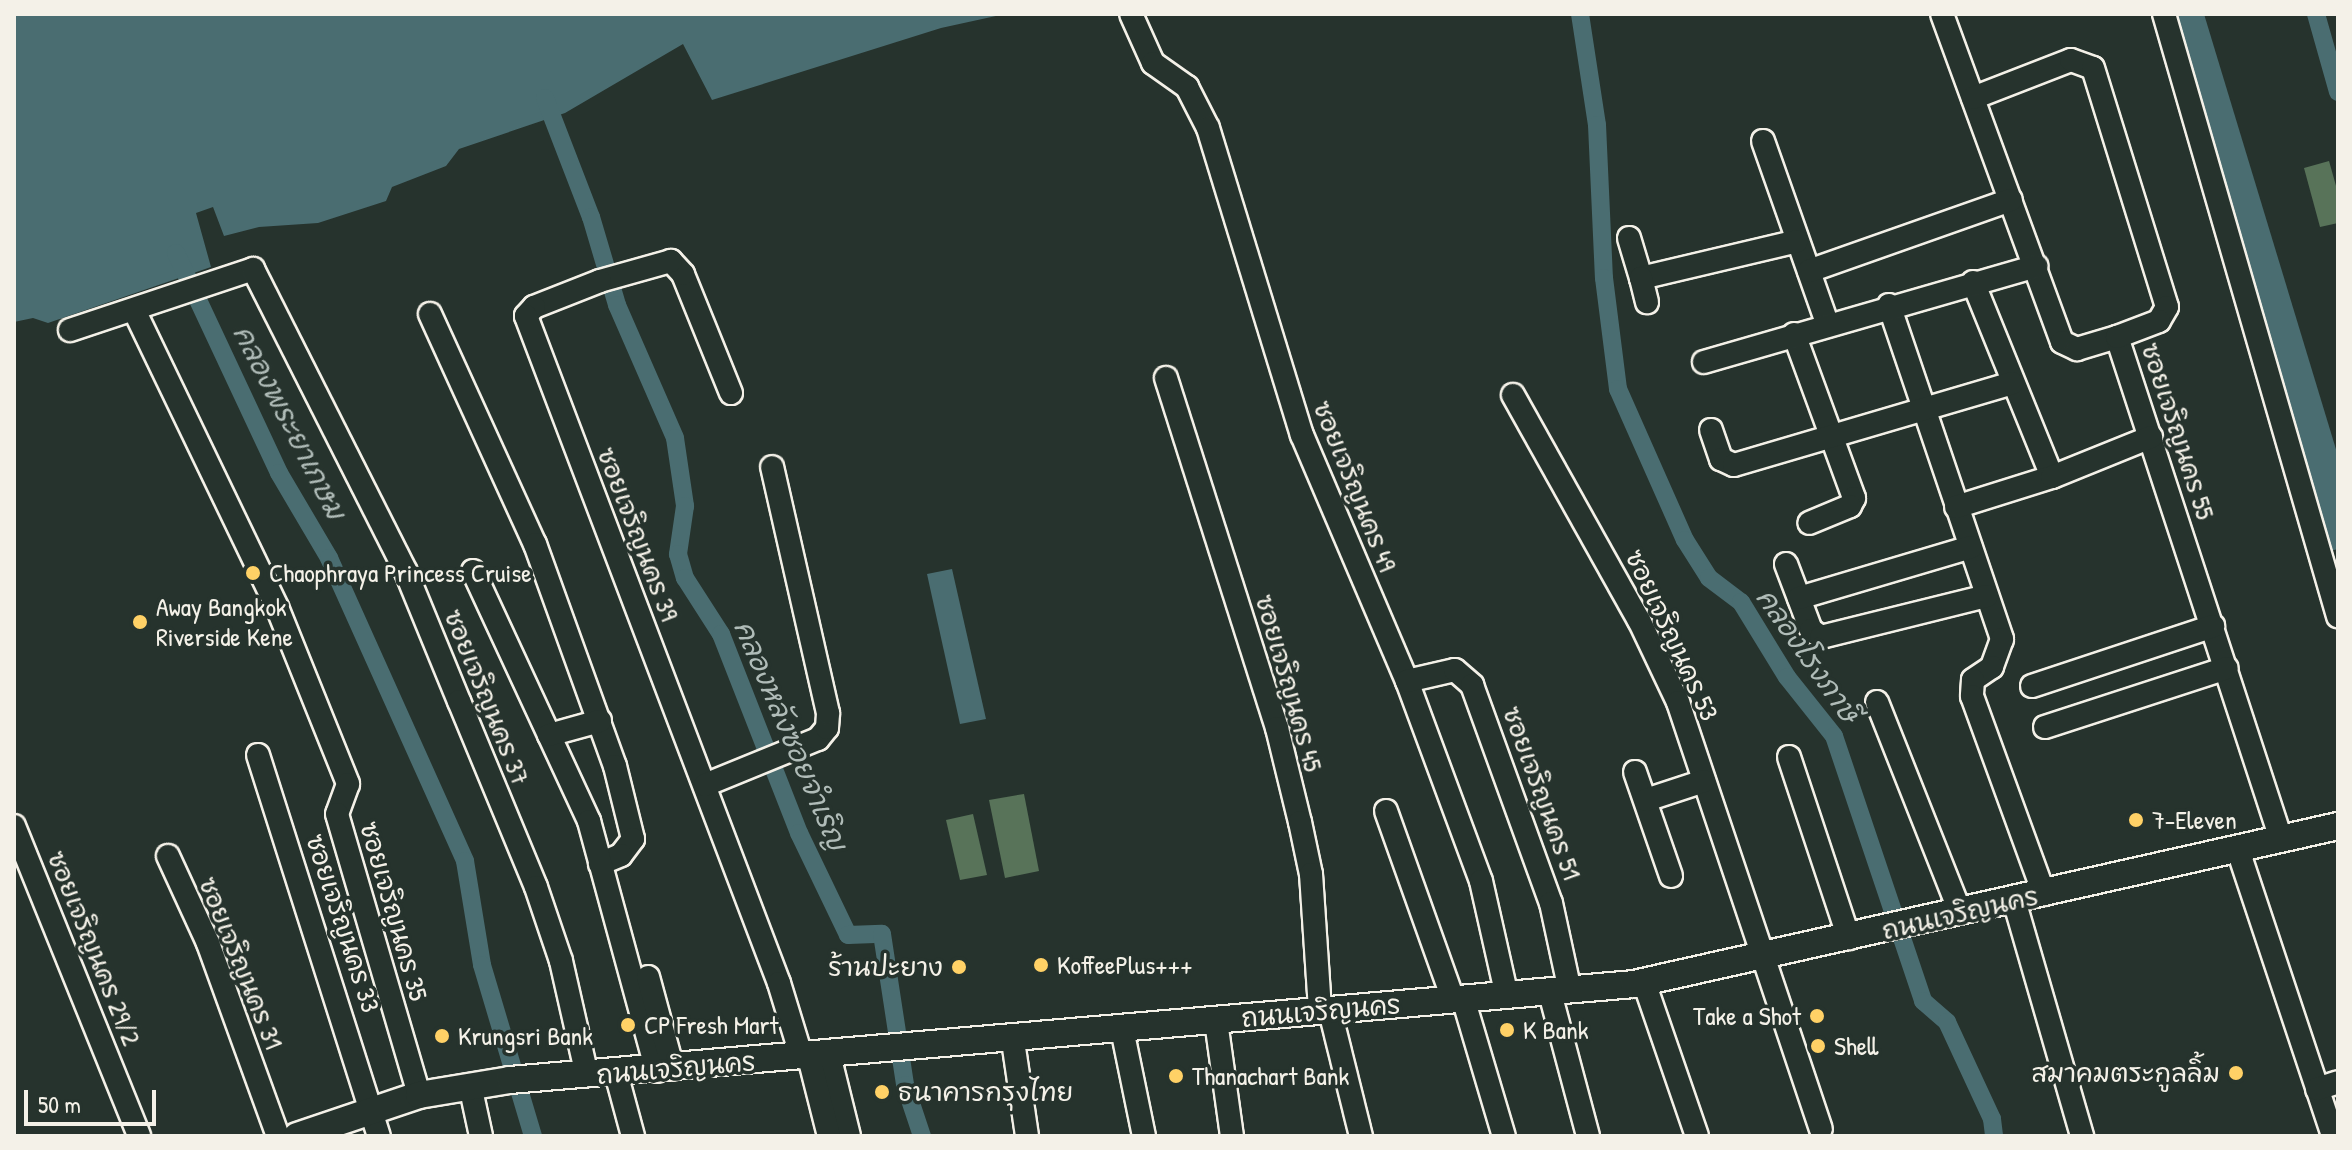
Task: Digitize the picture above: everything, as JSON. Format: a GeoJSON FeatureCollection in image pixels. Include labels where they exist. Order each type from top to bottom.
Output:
{"type":"FeatureCollection","features":[{"type":"Feature","properties":{"kind":"main road","name":"ถนนเจริญนคร"},"geometry":{"type":"LineString","coordinates":[[297,1136],[419,1095],[470,1085],[1013,1041],[1644,982],[2338,826]]}},
{"type":"Feature","properties":{"kind":"street","name":"ซอยเจริญนคร 49"},"geometry":{"type":"LineString","coordinates":[[1131,14],[1153,63],[1187,87],[1199,108],[1302,435],[1407,681],[1481,881],[1507,996]]}},
{"type":"Feature","properties":{"kind":"street","name":"ซอยเจริญนคร 55"},"geometry":{"type":"LineString","coordinates":[[1942,14],[2068,348],[2117,337],[2281,839]]}},
{"type":"Feature","properties":{"kind":"street"},"geometry":{"type":"LineString","coordinates":[[2164,14],[2338,616]]}},
{"type":"Feature","properties":{"kind":"street"},"geometry":{"type":"LineString","coordinates":[[1973,98],[2071,60],[2093,68],[2167,307],[2159,321],[2117,337]]}},
{"type":"Feature","properties":{"kind":"street"},"geometry":{"type":"LineString","coordinates":[[1763,141],[1827,323]]}},
{"type":"Feature","properties":{"kind":"street"},"geometry":{"type":"LineString","coordinates":[[1809,271],[2011,200]]}},
{"type":"Feature","properties":{"kind":"street"},"geometry":{"type":"LineString","coordinates":[[1629,238],[1647,302]]}},
{"type":"Feature","properties":{"kind":"street"},"geometry":{"type":"LineString","coordinates":[[1641,278],[1797,241]]}},
{"type":"Feature","properties":{"kind":"street","name":"ซอยเจริญนคร 39"},"geometry":{"type":"LineString","coordinates":[[731,393],[677,266],[665,261],[609,278],[534,307],[526,322],[813,1057]]}},
{"type":"Feature","properties":{"kind":"street"},"geometry":{"type":"LineString","coordinates":[[1704,362],[1889,305],[2036,266]]}},
{"type":"Feature","properties":{"kind":"street","name":"ซอยเจริญนคร 37"},"geometry":{"type":"LineString","coordinates":[[134,310],[253,269],[406,572],[551,931],[587,1075]]}},
{"type":"Feature","properties":{"kind":"street"},"geometry":{"type":"LineString","coordinates":[[1973,282],[2052,477]]}},
{"type":"Feature","properties":{"kind":"street"},"geometry":{"type":"LineString","coordinates":[[1889,305],[2002,639],[1992,667],[1973,680],[1972,696],[2044,894]]}},
{"type":"Feature","properties":{"kind":"street"},"geometry":{"type":"LineString","coordinates":[[70,330],[134,310]]}},
{"type":"Feature","properties":{"kind":"street","name":"ซอยเจริญนคร 35"},"geometry":{"type":"LineString","coordinates":[[134,310],[277,607],[348,784],[337,814],[419,1095]]}},
{"type":"Feature","properties":{"kind":"street"},"geometry":{"type":"LineString","coordinates":[[430,314],[535,544],[600,721],[634,828],[629,849],[603,857]]}},
{"type":"Feature","properties":{"kind":"street"},"geometry":{"type":"LineString","coordinates":[[1794,334],[1854,498],[1850,506],[1809,523]]}},
{"type":"Feature","properties":{"kind":"street","name":"ซอยเจริญนคร 45"},"geometry":{"type":"LineString","coordinates":[[1166,378],[1277,728],[1311,874],[1325,1011],[1361,1136]]}},
{"type":"Feature","properties":{"kind":"street"},"geometry":{"type":"LineString","coordinates":[[1711,430],[1721,459],[1734,465],[1831,439],[1923,408],[2012,383]]}},
{"type":"Feature","properties":{"kind":"street","name":"ซอยเจริญนคร 53"},"geometry":{"type":"LineString","coordinates":[[1513,395],[1639,620],[1678,702],[1821,1129]]}},
{"type":"Feature","properties":{"kind":"street"},"geometry":{"type":"LineString","coordinates":[[1956,507],[2052,477],[2151,437]]}},
{"type":"Feature","properties":{"kind":"street"},"geometry":{"type":"LineString","coordinates":[[705,785],[818,739],[827,728],[828,713],[772,467]]}},
{"type":"Feature","properties":{"kind":"street"},"geometry":{"type":"LineString","coordinates":[[1799,598],[1971,547]]}},
{"type":"Feature","properties":{"kind":"street"},"geometry":{"type":"LineString","coordinates":[[1786,564],[1811,630],[1821,637],[1987,596]]}},
{"type":"Feature","properties":{"kind":"street"},"geometry":{"type":"LineString","coordinates":[[473,571],[603,857],[665,1070]]}},
{"type":"Feature","properties":{"kind":"street"},"geometry":{"type":"LineString","coordinates":[[2032,686],[2213,626]]}},
{"type":"Feature","properties":{"kind":"street"},"geometry":{"type":"LineString","coordinates":[[2045,727],[2227,668]]}},
{"type":"Feature","properties":{"kind":"street","name":"ซอยเจริญนคร 51"},"geometry":{"type":"LineString","coordinates":[[1407,681],[1455,670],[1472,685],[1551,903],[1560,992]]}},
{"type":"Feature","properties":{"kind":"street"},"geometry":{"type":"LineString","coordinates":[[1877,702],[1960,912]]}},
{"type":"Feature","properties":{"kind":"street"},"geometry":{"type":"LineString","coordinates":[[549,735],[600,721]]}},
{"type":"Feature","properties":{"kind":"street","name":"ซอยเจริญนคร 33"},"geometry":{"type":"LineString","coordinates":[[258,755],[379,1136]]}},
{"type":"Feature","properties":{"kind":"street"},"geometry":{"type":"LineString","coordinates":[[1789,757],[1849,938]]}},
{"type":"Feature","properties":{"kind":"street"},"geometry":{"type":"LineString","coordinates":[[1635,772],[1671,876]]}},
{"type":"Feature","properties":{"kind":"street"},"geometry":{"type":"LineString","coordinates":[[1646,800],[1704,781]]}},
{"type":"Feature","properties":{"kind":"street"},"geometry":{"type":"LineString","coordinates":[[1386,811],[1458,998],[1504,1136]]}},
{"type":"Feature","properties":{"kind":"street","name":"ซอยเจริญนคร 29/2"},"geometry":{"type":"LineString","coordinates":[[14,826],[139,1136]]}},
{"type":"Feature","properties":{"kind":"street"},"geometry":{"type":"LineString","coordinates":[[2238,850],[2328,1085],[2333,1136]]}},
{"type":"Feature","properties":{"kind":"street","name":"ซอยเจริญนคร 31"},"geometry":{"type":"LineString","coordinates":[[168,856],[208,943],[278,1136]]}},
{"type":"Feature","properties":{"kind":"street"},"geometry":{"type":"LineString","coordinates":[[2014,900],[2082,1136]]}},
{"type":"Feature","properties":{"kind":"street"},"geometry":{"type":"LineString","coordinates":[[1644,982],[1697,1136]]}},
{"type":"Feature","properties":{"kind":"street"},"geometry":{"type":"LineString","coordinates":[[1560,992],[1588,1136]]}},
{"type":"Feature","properties":{"kind":"street"},"geometry":{"type":"LineString","coordinates":[[1216,1021],[1232,1136]]}},
{"type":"Feature","properties":{"kind":"street"},"geometry":{"type":"LineString","coordinates":[[1122,1029],[1144,1136]]}},
{"type":"Feature","properties":{"kind":"street"},"geometry":{"type":"LineString","coordinates":[[1013,1041],[1027,1136]]}},
{"type":"Feature","properties":{"kind":"street"},"geometry":{"type":"LineString","coordinates":[[813,1057],[829,1136]]}},
{"type":"Feature","properties":{"kind":"street"},"geometry":{"type":"LineString","coordinates":[[813,1057],[849,1136]]}},
{"type":"Feature","properties":{"kind":"street"},"geometry":{"type":"LineString","coordinates":[[616,1073],[633,1136]]}},
{"type":"Feature","properties":{"kind":"street"},"geometry":{"type":"LineString","coordinates":[[470,1085],[481,1136]]}},
{"type":"Feature","properties":{"kind":"green space"},"geometry":{"type":"Polygon","coordinates":[[[2329,161],[2338,193],[2338,223],[2320,227],[2304,168],[2329,161]]]}},
{"type":"Feature","properties":{"kind":"green space"},"geometry":{"type":"Polygon","coordinates":[[[1024,794],[1039,871],[1005,878],[989,800],[1024,794]]]}},
{"type":"Feature","properties":{"kind":"green space"},"geometry":{"type":"Polygon","coordinates":[[[973,814],[987,875],[960,880],[946,820],[973,814]]]}},
{"type":"Feature","properties":{"kind":"water"},"geometry":{"type":"Polygon","coordinates":[[[14,14],[1005,14],[941,28],[712,100],[683,44],[565,113],[459,149],[446,166],[392,187],[386,201],[318,223],[259,227],[224,236],[213,207],[196,213],[211,267],[48,323],[33,318],[14,322],[14,14]]]}},
{"type":"Feature","properties":{"kind":"water"},"geometry":{"type":"Polygon","coordinates":[[[2177,14],[2204,14],[2338,456],[2338,549],[2330,551],[2177,14]]]}},
{"type":"Feature","properties":{"kind":"water"},"geometry":{"type":"Polygon","coordinates":[[[952,569],[986,719],[960,724],[927,574],[952,569]]]}},
{"type":"Feature","properties":{"kind":"waterway","name":"คลองโรงภาษี"},"geometry":{"type":"LineString","coordinates":[[1580,14],[1597,125],[1604,278],[1618,389],[1685,540],[1709,578],[1741,602],[1787,677],[1834,736],[1923,1001],[1947,1022],[1992,1119],[1994,1136]]}},
{"type":"Feature","properties":{"kind":"waterway"},"geometry":{"type":"LineString","coordinates":[[2316,14],[2338,92]]}},
{"type":"Feature","properties":{"kind":"waterway","name":"คลองหลังซอยจำเริญ"},"geometry":{"type":"LineString","coordinates":[[545,98],[591,217],[617,305],[675,438],[685,506],[678,554],[685,578],[721,634],[799,833],[848,935],[882,934],[905,1085],[922,1136]]}},
{"type":"Feature","properties":{"kind":"waterway","name":"คลองพระยาเกษม"},"geometry":{"type":"LineString","coordinates":[[176,253],[279,473],[329,558],[465,861],[482,965],[533,1136]]}},
{"type":"Feature","properties":{"kind":"place","name":"Chaophraya Princess Cruise"},"geometry":{"type":"Point","coordinates":[253,573]}},
{"type":"Feature","properties":{"kind":"place","name":"Away Bangkok Riverside Kene"},"geometry":{"type":"Point","coordinates":[140,622]}},
{"type":"Feature","properties":{"kind":"place","name":"7-Eleven"},"geometry":{"type":"Point","coordinates":[2136,820]}},
{"type":"Feature","properties":{"kind":"place","name":"KoffeePlus+++"},"geometry":{"type":"Point","coordinates":[1041,965]}},
{"type":"Feature","properties":{"kind":"place","name":"ร้านปะยาง"},"geometry":{"type":"Point","coordinates":[959,967]}},
{"type":"Feature","properties":{"kind":"place","name":"Take a Shot"},"geometry":{"type":"Point","coordinates":[1817,1016]}},
{"type":"Feature","properties":{"kind":"place","name":"CP Fresh Mart"},"geometry":{"type":"Point","coordinates":[628,1025]}},
{"type":"Feature","properties":{"kind":"place","name":"K Bank"},"geometry":{"type":"Point","coordinates":[1507,1030]}},
{"type":"Feature","properties":{"kind":"place","name":"Krungsri Bank"},"geometry":{"type":"Point","coordinates":[442,1036]}},
{"type":"Feature","properties":{"kind":"place","name":"Shell"},"geometry":{"type":"Point","coordinates":[1818,1046]}},
{"type":"Feature","properties":{"kind":"place","name":"สมาคมตระกูลลิ้ม"},"geometry":{"type":"Point","coordinates":[2236,1073]}},
{"type":"Feature","properties":{"kind":"place","name":"Thanachart Bank"},"geometry":{"type":"Point","coordinates":[1176,1076]}},
{"type":"Feature","properties":{"kind":"place","name":"ธนาคารกรุงไทย"},"geometry":{"type":"Point","coordinates":[882,1092]}}]}
